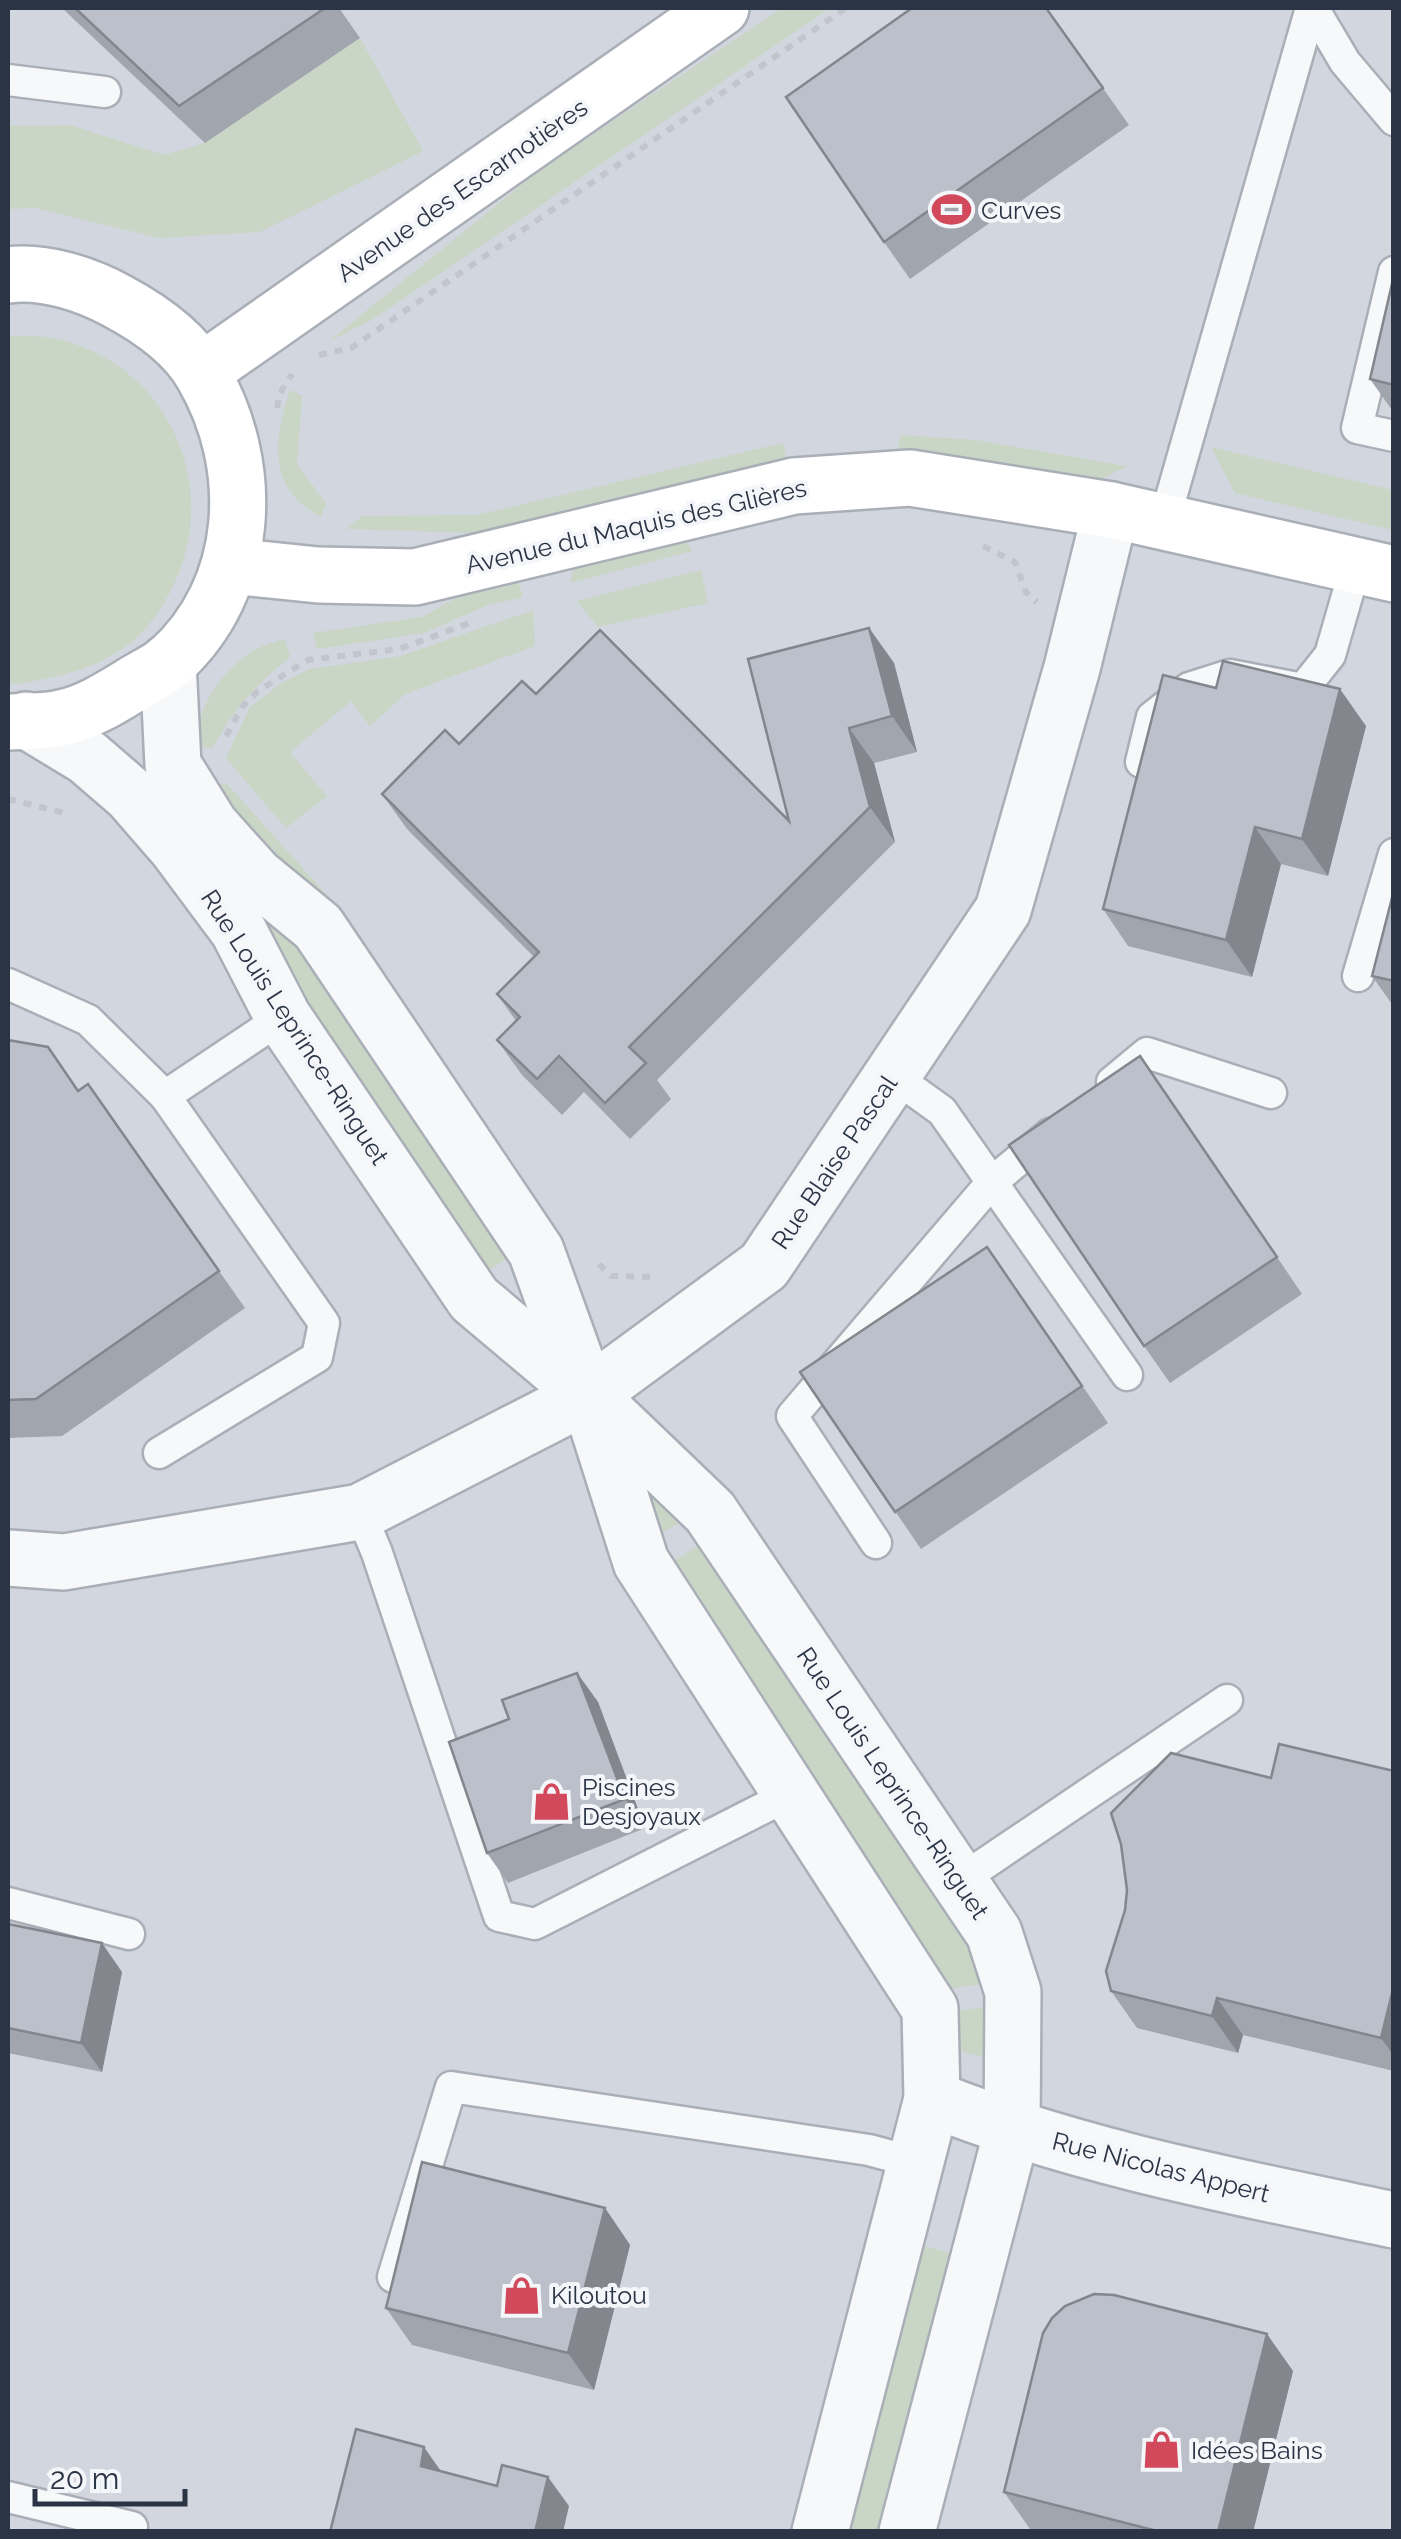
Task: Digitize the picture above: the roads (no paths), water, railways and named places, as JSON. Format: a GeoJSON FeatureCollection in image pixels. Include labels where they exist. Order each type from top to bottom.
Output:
{"type":"FeatureCollection","features":[{"type":"Feature","properties":{"kind":"main road","name":"Avenue des Escarnotières"},"geometry":{"type":"LineString","coordinates":[[202,371],[721,8]]}},
{"type":"Feature","properties":{"kind":"main road"},"geometry":{"type":"LineString","coordinates":[[8,276],[20,274],[90,286],[152,320],[202,371],[230,432],[240,500],[230,566],[206,618],[168,662],[102,703],[61,718],[17,721]]}},
{"type":"Feature","properties":{"kind":"main road","name":"Avenue du Maquis des Glières"},"geometry":{"type":"LineString","coordinates":[[230,566],[318,575],[415,577],[794,486],[910,478],[1111,510],[1375,569]]}},
{"type":"Feature","properties":{"kind":"street","name":"Rue Blaise Pascal"},"geometry":{"type":"LineString","coordinates":[[8,1558],[64,1562],[360,1512],[588,1394],[764,1266],[1003,910],[1072,668],[1111,510]]}},
{"type":"Feature","properties":{"kind":"street","name":"Rue Louis Leprince-Ringuet"},"geometry":{"type":"LineString","coordinates":[[168,662],[173,765],[211,826],[256,876],[318,927],[536,1251],[588,1394],[641,1562],[930,2008],[932,2100],[820,2532]]}},
{"type":"Feature","properties":{"kind":"street","name":"Rue Louis Leprince-Ringuet"},"geometry":{"type":"LineString","coordinates":[[17,721],[87,757],[130,794],[165,834],[238,930],[283,1017],[474,1299],[588,1394],[710,1512],[994,1933],[1013,1992],[1012,2130],[907,2532]]}},
{"type":"Feature","properties":{"kind":"street","name":"Rue Nicolas Appert"},"geometry":{"type":"LineString","coordinates":[[932,2100],[1012,2130],[1166,2172],[1394,2220]]}},
{"type":"Feature","properties":{"kind":"lane"},"geometry":{"type":"LineString","coordinates":[[1312,8],[1345,62],[1394,120]]}},
{"type":"Feature","properties":{"kind":"lane"},"geometry":{"type":"LineString","coordinates":[[1164,522],[1312,8]]}},
{"type":"Feature","properties":{"kind":"lane"},"geometry":{"type":"LineString","coordinates":[[8,80],[105,92]]}},
{"type":"Feature","properties":{"kind":"lane"},"geometry":{"type":"LineString","coordinates":[[1394,272],[1356,428],[1394,436]]}},
{"type":"Feature","properties":{"kind":"lane"},"geometry":{"type":"LineString","coordinates":[[1135,787],[1152,717],[1190,688],[1230,674],[1304,688],[1330,654],[1375,569]]}},
{"type":"Feature","properties":{"kind":"lane"},"geometry":{"type":"LineString","coordinates":[[1358,976],[1394,854]]}},
{"type":"Feature","properties":{"kind":"lane"},"geometry":{"type":"LineString","coordinates":[[8,984],[88,1020],[165,1096],[324,1322],[317,1357],[159,1453]]}},
{"type":"Feature","properties":{"kind":"lane"},"geometry":{"type":"LineString","coordinates":[[165,1096],[283,1017]]}},
{"type":"Feature","properties":{"kind":"lane"},"geometry":{"type":"LineString","coordinates":[[876,1543],[792,1416],[992,1182],[1147,1053],[1272,1094]]}},
{"type":"Feature","properties":{"kind":"lane"},"geometry":{"type":"LineString","coordinates":[[892,1075],[942,1111],[1127,1375]]}},
{"type":"Feature","properties":{"kind":"lane"},"geometry":{"type":"LineString","coordinates":[[360,1512],[378,1553],[499,1916],[535,1924],[791,1794]]}},
{"type":"Feature","properties":{"kind":"lane"},"geometry":{"type":"LineString","coordinates":[[959,1881],[1227,1700]]}},
{"type":"Feature","properties":{"kind":"lane"},"geometry":{"type":"LineString","coordinates":[[8,1903],[129,1934]]}},
{"type":"Feature","properties":{"kind":"lane"},"geometry":{"type":"LineString","coordinates":[[393,2276],[451,2087],[870,2150],[917,2163]]}},
{"type":"Feature","properties":{"kind":"lane"},"geometry":{"type":"LineString","coordinates":[[8,2496],[132,2527],[131,2532]]}},
{"type":"Feature","properties":{"kind":"place","name":"Curves"},"geometry":{"type":"Point","coordinates":[951,210]}},
{"type":"Feature","properties":{"kind":"place","name":"Piscines Desjoyaux"},"geometry":{"type":"Point","coordinates":[552,1801]}},
{"type":"Feature","properties":{"kind":"place","name":"Kiloutou"},"geometry":{"type":"Point","coordinates":[521,2295]}},
{"type":"Feature","properties":{"kind":"place","name":"Idées Bains"},"geometry":{"type":"Point","coordinates":[1161,2450]}}]}
